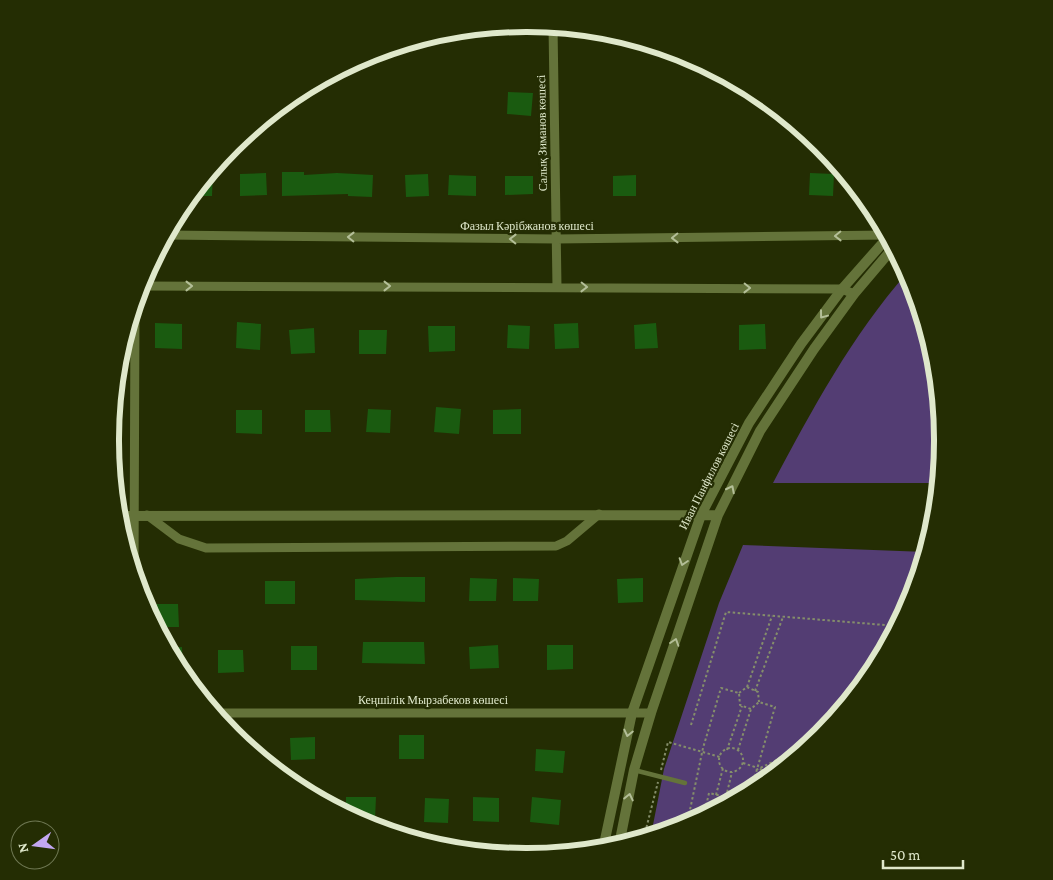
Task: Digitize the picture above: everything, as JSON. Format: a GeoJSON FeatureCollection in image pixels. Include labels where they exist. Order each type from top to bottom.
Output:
{"type":"FeatureCollection","features":[{"type":"Feature","properties":{"kind":"street","name":"Салық Зиманов көшесі"},"geometry":{"type":"LineString","coordinates":[[554,33],[557,286]]}},
{"type":"Feature","properties":{"kind":"street","name":"Фазыл Кәрібжанов көшесі"},"geometry":{"type":"LineString","coordinates":[[175,235],[556,239],[879,236]]}},
{"type":"Feature","properties":{"kind":"street","name":"Иван Панфилов көшесі"},"geometry":{"type":"LineString","coordinates":[[605,840],[632,713],[701,515],[749,423],[801,344],[842,289],[882,242]]}},
{"type":"Feature","properties":{"kind":"street","name":"Иван Панфилов көшесі"},"geometry":{"type":"LineString","coordinates":[[621,837],[634,770],[651,713],[718,515],[760,431],[814,349],[854,294],[888,253]]}},
{"type":"Feature","properties":{"kind":"street"},"geometry":{"type":"LineString","coordinates":[[149,286],[557,286],[842,289],[854,294]]}},
{"type":"Feature","properties":{"kind":"street"},"geometry":{"type":"LineString","coordinates":[[134,550],[135,328]]}},
{"type":"Feature","properties":{"kind":"street"},"geometry":{"type":"LineString","coordinates":[[147,515],[179,539],[206,548],[556,546],[572,538],[599,514]]}},
{"type":"Feature","properties":{"kind":"street"},"geometry":{"type":"LineString","coordinates":[[126,516],[718,515]]}},
{"type":"Feature","properties":{"kind":"street","name":"Кеңшілік Мырзабеков көшесі"},"geometry":{"type":"LineString","coordinates":[[224,713],[651,713]]}},
{"type":"Feature","properties":{"kind":"lane"},"geometry":{"type":"LineString","coordinates":[[634,770],[686,783]]}},
{"type":"Feature","properties":{"kind":"path"},"geometry":{"type":"LineString","coordinates":[[691,725],[726,612],[889,625]]}},
{"type":"Feature","properties":{"kind":"path"},"geometry":{"type":"LineString","coordinates":[[740,693],[747,687],[772,616]]}},
{"type":"Feature","properties":{"kind":"path"},"geometry":{"type":"LineString","coordinates":[[755,691],[783,617]]}},
{"type":"Feature","properties":{"kind":"path"},"geometry":{"type":"LineString","coordinates":[[747,687],[758,692],[759,702]]}},
{"type":"Feature","properties":{"kind":"path"},"geometry":{"type":"LineString","coordinates":[[690,813],[703,752],[721,688],[740,693]]}},
{"type":"Feature","properties":{"kind":"path"},"geometry":{"type":"LineString","coordinates":[[738,750],[742,756],[743,763],[739,770],[732,772],[723,768],[720,764],[720,757],[727,750],[742,706],[740,693]]}},
{"type":"Feature","properties":{"kind":"path"},"geometry":{"type":"LineString","coordinates":[[738,750],[751,709],[759,702]]}},
{"type":"Feature","properties":{"kind":"path"},"geometry":{"type":"LineString","coordinates":[[754,778],[775,707],[759,702]]}},
{"type":"Feature","properties":{"kind":"path"},"geometry":{"type":"LineString","coordinates":[[742,706],[751,709]]}},
{"type":"Feature","properties":{"kind":"path"},"geometry":{"type":"LineString","coordinates":[[646,830],[668,742],[720,757]]}},
{"type":"Feature","properties":{"kind":"path"},"geometry":{"type":"LineString","coordinates":[[727,750],[738,750]]}},
{"type":"Feature","properties":{"kind":"path"},"geometry":{"type":"LineString","coordinates":[[757,769],[782,757]]}},
{"type":"Feature","properties":{"kind":"path"},"geometry":{"type":"LineString","coordinates":[[743,763],[763,772]]}},
{"type":"Feature","properties":{"kind":"path"},"geometry":{"type":"LineString","coordinates":[[716,794],[723,768]]}},
{"type":"Feature","properties":{"kind":"path"},"geometry":{"type":"LineString","coordinates":[[727,795],[732,772]]}},
{"type":"Feature","properties":{"kind":"path"},"geometry":{"type":"LineString","coordinates":[[706,805],[709,793],[722,796]]}},
{"type":"Feature","properties":{"kind":"shaded area"},"geometry":{"type":"Polygon","coordinates":[[[901,280],[920,335],[931,387],[934,440],[932,483],[773,483],[834,374],[887,297],[901,280]]]}},
{"type":"Feature","properties":{"kind":"shaded area"},"geometry":{"type":"Polygon","coordinates":[[[743,545],[918,552],[903,596],[879,644],[850,688],[815,728],[775,763],[753,779],[707,805],[652,827],[664,769],[719,603],[743,545]]]}},
{"type":"Feature","properties":{"kind":"building"},"geometry":{"type":"Polygon","coordinates":[[[508,92],[533,93],[531,116],[507,114],[508,92]]]}},
{"type":"Feature","properties":{"kind":"building"},"geometry":{"type":"Polygon","coordinates":[[[282,172],[304,172],[304,175],[337,173],[373,175],[372,197],[348,196],[348,194],[282,196],[282,172]]]}},
{"type":"Feature","properties":{"kind":"building"},"geometry":{"type":"Polygon","coordinates":[[[266,173],[267,195],[240,196],[240,174],[266,173]]]}},
{"type":"Feature","properties":{"kind":"building"},"geometry":{"type":"Polygon","coordinates":[[[810,173],[834,174],[833,196],[809,195],[810,173]]]}},
{"type":"Feature","properties":{"kind":"building"},"geometry":{"type":"Polygon","coordinates":[[[428,174],[429,196],[406,197],[405,175],[428,174]]]}},
{"type":"Feature","properties":{"kind":"building"},"geometry":{"type":"Polygon","coordinates":[[[449,175],[476,176],[476,196],[448,195],[449,175]]]}},
{"type":"Feature","properties":{"kind":"building"},"geometry":{"type":"Polygon","coordinates":[[[636,175],[636,196],[613,196],[613,176],[636,175]]]}},
{"type":"Feature","properties":{"kind":"building"},"geometry":{"type":"Polygon","coordinates":[[[505,176],[533,176],[533,194],[505,195],[505,176]]]}},
{"type":"Feature","properties":{"kind":"building"},"geometry":{"type":"Polygon","coordinates":[[[213,180],[212,196],[200,196],[213,180]]]}},
{"type":"Feature","properties":{"kind":"building"},"geometry":{"type":"Polygon","coordinates":[[[237,322],[261,324],[260,350],[236,348],[237,322]]]}},
{"type":"Feature","properties":{"kind":"building"},"geometry":{"type":"Polygon","coordinates":[[[155,323],[182,324],[182,349],[155,348],[155,323]]]}},
{"type":"Feature","properties":{"kind":"building"},"geometry":{"type":"Polygon","coordinates":[[[578,323],[579,348],[555,349],[554,324],[578,323]]]}},
{"type":"Feature","properties":{"kind":"building"},"geometry":{"type":"Polygon","coordinates":[[[656,323],[658,348],[635,349],[634,325],[656,323]]]}},
{"type":"Feature","properties":{"kind":"building"},"geometry":{"type":"Polygon","coordinates":[[[765,324],[766,349],[739,350],[739,325],[765,324]]]}},
{"type":"Feature","properties":{"kind":"building"},"geometry":{"type":"Polygon","coordinates":[[[508,325],[530,326],[529,349],[507,348],[508,325]]]}},
{"type":"Feature","properties":{"kind":"building"},"geometry":{"type":"Polygon","coordinates":[[[428,326],[455,326],[455,351],[429,352],[428,326]]]}},
{"type":"Feature","properties":{"kind":"building"},"geometry":{"type":"Polygon","coordinates":[[[314,328],[315,353],[291,354],[289,330],[314,328]]]}},
{"type":"Feature","properties":{"kind":"building"},"geometry":{"type":"Polygon","coordinates":[[[359,330],[387,330],[386,354],[359,354],[359,330]]]}},
{"type":"Feature","properties":{"kind":"building"},"geometry":{"type":"Polygon","coordinates":[[[436,407],[461,409],[459,434],[434,432],[436,407]]]}},
{"type":"Feature","properties":{"kind":"building"},"geometry":{"type":"Polygon","coordinates":[[[368,409],[391,410],[390,433],[366,432],[368,409]]]}},
{"type":"Feature","properties":{"kind":"building"},"geometry":{"type":"Polygon","coordinates":[[[521,409],[521,434],[493,434],[493,410],[521,409]]]}},
{"type":"Feature","properties":{"kind":"building"},"geometry":{"type":"Polygon","coordinates":[[[236,410],[262,410],[262,434],[236,433],[236,410]]]}},
{"type":"Feature","properties":{"kind":"building"},"geometry":{"type":"Polygon","coordinates":[[[305,410],[330,410],[331,432],[305,432],[305,410]]]}},
{"type":"Feature","properties":{"kind":"building"},"geometry":{"type":"Polygon","coordinates":[[[425,577],[425,602],[355,600],[355,579],[425,577]]]}},
{"type":"Feature","properties":{"kind":"building"},"geometry":{"type":"Polygon","coordinates":[[[470,578],[497,579],[496,601],[469,601],[470,578]]]}},
{"type":"Feature","properties":{"kind":"building"},"geometry":{"type":"Polygon","coordinates":[[[513,578],[539,579],[538,601],[513,601],[513,578]]]}},
{"type":"Feature","properties":{"kind":"building"},"geometry":{"type":"Polygon","coordinates":[[[643,578],[643,602],[618,603],[617,579],[643,578]]]}},
{"type":"Feature","properties":{"kind":"building"},"geometry":{"type":"Polygon","coordinates":[[[265,581],[295,581],[295,604],[265,604],[265,581]]]}},
{"type":"Feature","properties":{"kind":"building"},"geometry":{"type":"Polygon","coordinates":[[[178,604],[179,627],[165,627],[154,605],[178,604]]]}},
{"type":"Feature","properties":{"kind":"building"},"geometry":{"type":"Polygon","coordinates":[[[363,642],[424,642],[425,664],[362,663],[363,642]]]}},
{"type":"Feature","properties":{"kind":"building"},"geometry":{"type":"Polygon","coordinates":[[[498,645],[499,668],[470,669],[469,647],[498,645]]]}},
{"type":"Feature","properties":{"kind":"building"},"geometry":{"type":"Polygon","coordinates":[[[547,645],[573,645],[573,669],[547,670],[547,645]]]}},
{"type":"Feature","properties":{"kind":"building"},"geometry":{"type":"Polygon","coordinates":[[[291,646],[317,646],[317,670],[291,670],[291,646]]]}},
{"type":"Feature","properties":{"kind":"building"},"geometry":{"type":"Polygon","coordinates":[[[176,647],[182,647],[182,657],[176,647]]]}},
{"type":"Feature","properties":{"kind":"building"},"geometry":{"type":"Polygon","coordinates":[[[218,650],[243,650],[244,672],[218,673],[218,650]]]}},
{"type":"Feature","properties":{"kind":"building"},"geometry":{"type":"Polygon","coordinates":[[[399,735],[424,735],[424,759],[399,759],[399,735]]]}},
{"type":"Feature","properties":{"kind":"building"},"geometry":{"type":"Polygon","coordinates":[[[315,737],[315,759],[291,760],[290,738],[315,737]]]}},
{"type":"Feature","properties":{"kind":"building"},"geometry":{"type":"Polygon","coordinates":[[[536,749],[565,751],[563,773],[535,771],[536,749]]]}},
{"type":"Feature","properties":{"kind":"building"},"geometry":{"type":"Polygon","coordinates":[[[346,797],[376,797],[375,818],[371,816],[346,805],[346,797]]]}},
{"type":"Feature","properties":{"kind":"building"},"geometry":{"type":"Polygon","coordinates":[[[473,797],[499,798],[499,822],[473,821],[473,797]]]}},
{"type":"Feature","properties":{"kind":"building"},"geometry":{"type":"Polygon","coordinates":[[[532,797],[561,800],[559,825],[530,822],[532,797]]]}},
{"type":"Feature","properties":{"kind":"building"},"geometry":{"type":"Polygon","coordinates":[[[425,798],[449,799],[448,823],[424,822],[425,798]]]}}]}
